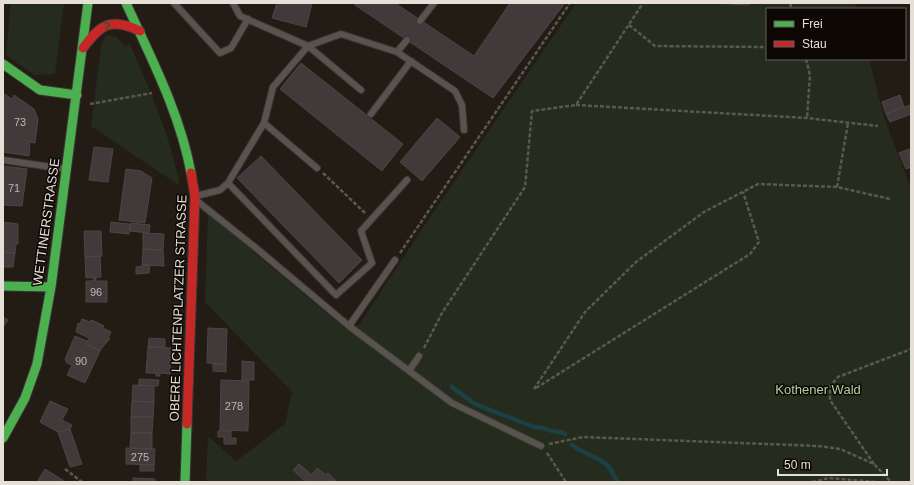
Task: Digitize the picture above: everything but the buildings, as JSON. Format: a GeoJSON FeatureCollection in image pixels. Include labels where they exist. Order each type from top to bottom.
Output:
{"type":"FeatureCollection","features":[{"type":"Feature","properties":{"kind":"street","name":"WETTINERSTRASSE"},"geometry":{"type":"LineString","coordinates":[[3,438],[25,398],[37,364],[51,287],[88,3]]}},
{"type":"Feature","properties":{"kind":"street","name":"OBERE LICHTENPLATZER STRASSE"},"geometry":{"type":"LineString","coordinates":[[126,3],[166,90],[186,146],[195,198],[185,482]]}},
{"type":"Feature","properties":{"kind":"street"},"geometry":{"type":"LineString","coordinates":[[82,49],[95,31],[112,22],[128,24],[140,32]]}},
{"type":"Feature","properties":{"kind":"street"},"geometry":{"type":"LineString","coordinates":[[3,64],[40,90],[77,95]]}},
{"type":"Feature","properties":{"kind":"street"},"geometry":{"type":"LineString","coordinates":[[3,286],[51,287]]}},
{"type":"Feature","properties":{"kind":"lane"},"geometry":{"type":"LineString","coordinates":[[174,3],[220,53],[231,48],[248,19]]}},
{"type":"Feature","properties":{"kind":"lane"},"geometry":{"type":"LineString","coordinates":[[233,3],[240,16],[308,46],[361,90]]}},
{"type":"Feature","properties":{"kind":"lane"},"geometry":{"type":"LineString","coordinates":[[420,21],[434,3]]}},
{"type":"Feature","properties":{"kind":"lane"},"geometry":{"type":"LineString","coordinates":[[195,198],[220,190],[228,183],[264,123],[273,87],[308,46],[341,34],[397,52],[455,91],[462,105],[464,130]]}},
{"type":"Feature","properties":{"kind":"lane"},"geometry":{"type":"LineString","coordinates":[[397,52],[407,40]]}},
{"type":"Feature","properties":{"kind":"lane"},"geometry":{"type":"LineString","coordinates":[[371,114],[411,61]]}},
{"type":"Feature","properties":{"kind":"lane"},"geometry":{"type":"LineString","coordinates":[[264,123],[317,168]]}},
{"type":"Feature","properties":{"kind":"lane"},"geometry":{"type":"LineString","coordinates":[[3,160],[67,170]]}},
{"type":"Feature","properties":{"kind":"lane"},"geometry":{"type":"LineString","coordinates":[[228,183],[336,296],[372,263],[361,231],[407,180]]}},
{"type":"Feature","properties":{"kind":"lane"},"geometry":{"type":"LineString","coordinates":[[195,198],[349,326],[452,403],[542,446]]}},
{"type":"Feature","properties":{"kind":"lane"},"geometry":{"type":"LineString","coordinates":[[349,326],[395,260]]}},
{"type":"Feature","properties":{"kind":"lane"},"geometry":{"type":"LineString","coordinates":[[409,371],[419,356]]}},
{"type":"Feature","properties":{"kind":"path"},"geometry":{"type":"LineString","coordinates":[[395,260],[570,3]]}},
{"type":"Feature","properties":{"kind":"path"},"geometry":{"type":"LineString","coordinates":[[576,105],[643,3]]}},
{"type":"Feature","properties":{"kind":"path"},"geometry":{"type":"LineString","coordinates":[[629,25],[655,46],[766,46]]}},
{"type":"Feature","properties":{"kind":"path"},"geometry":{"type":"LineString","coordinates":[[806,60],[810,75],[807,118]]}},
{"type":"Feature","properties":{"kind":"path"},"geometry":{"type":"LineString","coordinates":[[90,104],[166,90]]}},
{"type":"Feature","properties":{"kind":"path"},"geometry":{"type":"LineString","coordinates":[[419,356],[442,313],[525,187],[532,112],[576,105],[807,118],[878,126]]}},
{"type":"Feature","properties":{"kind":"path"},"geometry":{"type":"LineString","coordinates":[[837,187],[848,123]]}},
{"type":"Feature","properties":{"kind":"path"},"geometry":{"type":"LineString","coordinates":[[317,168],[372,219]]}},
{"type":"Feature","properties":{"kind":"path"},"geometry":{"type":"LineString","coordinates":[[743,192],[759,242],[750,254],[534,389],[585,312],[636,262],[704,212],[758,184],[837,187],[890,199]]}},
{"type":"Feature","properties":{"kind":"path"},"geometry":{"type":"LineString","coordinates":[[890,482],[874,464],[830,400],[830,386],[838,377],[911,349]]}},
{"type":"Feature","properties":{"kind":"path"},"geometry":{"type":"LineString","coordinates":[[566,482],[542,446],[583,438],[819,446],[840,449],[874,464]]}},
{"type":"Feature","properties":{"kind":"path"},"geometry":{"type":"LineString","coordinates":[[65,469],[82,482]]}},
{"type":"Feature","properties":{"kind":"path"},"geometry":{"type":"LineString","coordinates":[[812,482],[829,478],[876,482]]}},
{"type":"Feature","properties":{"kind":"green space"},"geometry":{"type":"Polygon","coordinates":[[[11,3],[64,3],[55,74],[34,75],[6,55],[11,3]]]}},
{"type":"Feature","properties":{"kind":"green space","name":"Kothener Wald"},"geometry":{"type":"Polygon","coordinates":[[[576,3],[855,3],[856,8],[766,8],[766,60],[869,60],[884,117],[911,189],[911,482],[206,482],[208,436],[236,461],[285,424],[292,392],[205,302],[208,214],[347,330],[359,325],[426,223],[576,3]]]}},
{"type":"Feature","properties":{"kind":"green space"},"geometry":{"type":"Polygon","coordinates":[[[106,35],[116,37],[126,46],[130,44],[165,131],[180,186],[91,126],[101,46],[106,35]]]}},
{"type":"Feature","properties":{"kind":"waterway"},"geometry":{"type":"LineString","coordinates":[[452,387],[475,404],[534,427],[565,434]]}},
{"type":"Feature","properties":{"kind":"waterway"},"geometry":{"type":"LineString","coordinates":[[572,445],[604,463],[618,482]]}},
{"type":"Feature","properties":{"kind":"traffic: fast"},"geometry":{"type":"LineString","coordinates":[[3,438],[25,398],[37,364],[51,287],[88,3]]}},
{"type":"Feature","properties":{"kind":"traffic: fast"},"geometry":{"type":"LineString","coordinates":[[126,3],[164,86],[180,129],[191,173]]}},
{"type":"Feature","properties":{"kind":"traffic: fast"},"geometry":{"type":"LineString","coordinates":[[3,64],[40,90],[77,95]]}},
{"type":"Feature","properties":{"kind":"traffic: fast"},"geometry":{"type":"LineString","coordinates":[[3,286],[51,287]]}},
{"type":"Feature","properties":{"kind":"traffic: fast"},"geometry":{"type":"LineString","coordinates":[[185,482],[187,424]]}},
{"type":"Feature","properties":{"kind":"traffic: jam"},"geometry":{"type":"LineString","coordinates":[[83,48],[95,33],[107,25],[121,24],[140,31]]}},
{"type":"Feature","properties":{"kind":"traffic: jam"},"geometry":{"type":"LineString","coordinates":[[187,424],[195,196],[191,173]]}}]}
